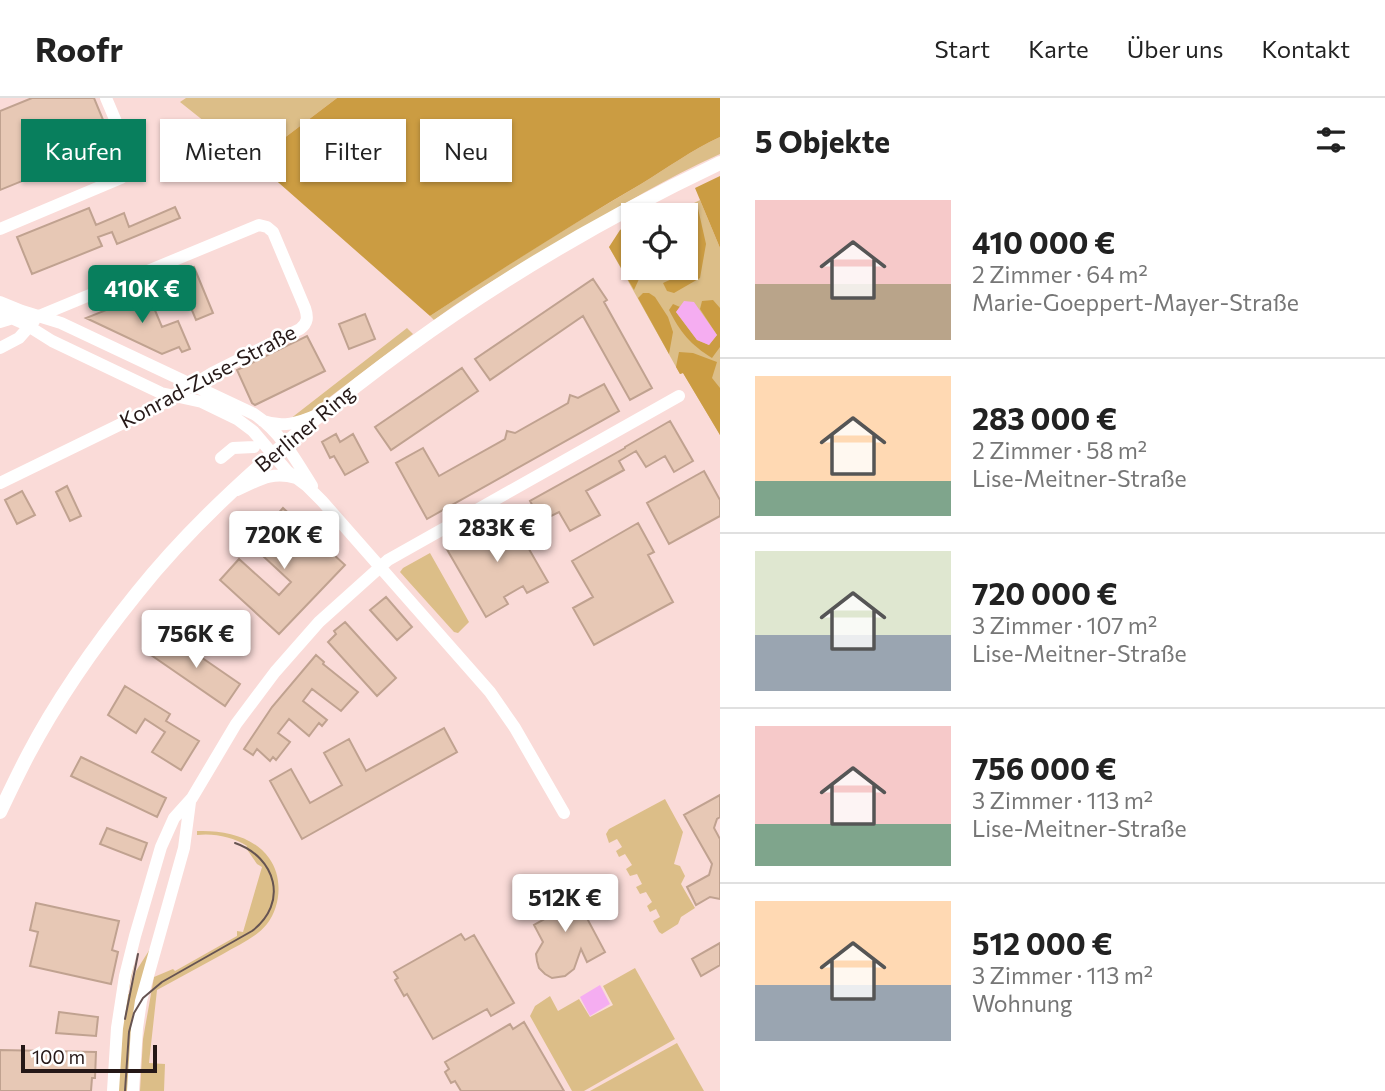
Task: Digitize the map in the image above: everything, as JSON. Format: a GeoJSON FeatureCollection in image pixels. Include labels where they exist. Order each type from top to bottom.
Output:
{"type":"FeatureCollection","features":[{"type":"Feature","properties":{"kind":"main road","name":"Berliner Ring"},"geometry":{"type":"LineString","coordinates":[[0,812],[27,756],[93,651],[150,577],[230,493],[322,413],[394,356],[489,292],[612,220],[720,163]]}},
{"type":"Feature","properties":{"kind":"street"},"geometry":{"type":"LineString","coordinates":[[0,229],[128,173],[132,166],[131,157],[107,102]]}},
{"type":"Feature","properties":{"kind":"street","name":"Konrad-Zuse-Straße"},"geometry":{"type":"LineString","coordinates":[[0,483],[175,397],[212,373],[297,331],[307,321],[305,308],[273,232],[264,225],[253,227],[39,316]]}},
{"type":"Feature","properties":{"kind":"street"},"geometry":{"type":"LineString","coordinates":[[0,302],[61,323],[244,409],[263,421],[288,424],[322,413]]}},
{"type":"Feature","properties":{"kind":"street"},"geometry":{"type":"LineString","coordinates":[[0,313],[6,320],[29,327],[52,341],[161,393],[197,401],[232,416],[279,449],[496,701],[515,728],[564,813]]}},
{"type":"Feature","properties":{"kind":"street"},"geometry":{"type":"LineString","coordinates":[[6,320],[39,316]]}},
{"type":"Feature","properties":{"kind":"street"},"geometry":{"type":"LineString","coordinates":[[0,348],[16,340],[39,316]]}},
{"type":"Feature","properties":{"kind":"street"},"geometry":{"type":"LineString","coordinates":[[113,1091],[117,1028],[125,976],[161,847],[174,818],[191,798],[236,724],[275,672],[319,622],[391,558],[679,396]]}},
{"type":"Feature","properties":{"kind":"street"},"geometry":{"type":"LineString","coordinates":[[263,421],[279,449],[287,471],[322,501]]}},
{"type":"Feature","properties":{"kind":"street"},"geometry":{"type":"LineString","coordinates":[[219,454],[233,448],[254,447]]}},
{"type":"Feature","properties":{"kind":"street"},"geometry":{"type":"LineString","coordinates":[[230,493],[272,475],[298,479]]}},
{"type":"Feature","properties":{"kind":"street"},"geometry":{"type":"LineString","coordinates":[[133,1091],[141,1001],[183,854],[191,798]]}},
{"type":"Feature","properties":{"kind":"street"},"geometry":{"type":"LineString","coordinates":[[161,847],[183,854]]}},
{"type":"Feature","properties":{"kind":"shaded area"},"geometry":{"type":"Polygon","coordinates":[[[186,98],[337,98],[309,119],[300,119],[300,126],[286,137],[286,119],[201,119],[180,102],[186,98]]]}},
{"type":"Feature","properties":{"kind":"shaded area"},"geometry":{"type":"Polygon","coordinates":[[[337,98],[720,98],[720,137],[561,232],[430,316],[278,182],[286,182],[286,137],[300,126],[300,182],[406,182],[406,119],[309,119],[337,98]]]}},
{"type":"Feature","properties":{"kind":"shaded area"},"geometry":{"type":"Polygon","coordinates":[[[720,137],[720,154],[621,203],[484,286],[434,320],[430,316],[508,265],[720,137]]]}},
{"type":"Feature","properties":{"kind":"shaded area"},"geometry":{"type":"Polygon","coordinates":[[[720,176],[720,248],[695,188],[720,176]]]}},
{"type":"Feature","properties":{"kind":"shaded area"},"geometry":{"type":"Polygon","coordinates":[[[700,200],[720,248],[720,435],[683,373],[680,374],[627,280],[698,280],[698,203],[694,203],[700,200]]]}},
{"type":"Feature","properties":{"kind":"shaded area"},"geometry":{"type":"Polygon","coordinates":[[[698,208],[706,244],[698,279],[698,208]]]}},
{"type":"Feature","properties":{"kind":"shaded area"},"geometry":{"type":"Polygon","coordinates":[[[621,229],[621,268],[609,247],[621,229]]]}},
{"type":"Feature","properties":{"kind":"shaded area"},"geometry":{"type":"Polygon","coordinates":[[[621,240],[621,268],[609,247],[621,240]]]}},
{"type":"Feature","properties":{"kind":"shaded area"},"geometry":{"type":"Polygon","coordinates":[[[628,280],[639,280],[634,290],[628,280]]]}},
{"type":"Feature","properties":{"kind":"shaded area"},"geometry":{"type":"Polygon","coordinates":[[[670,280],[697,280],[674,293],[667,291],[663,283],[670,280]]]}},
{"type":"Feature","properties":{"kind":"shaded area"},"geometry":{"type":"Polygon","coordinates":[[[643,293],[655,297],[668,317],[673,332],[669,354],[638,298],[643,293]]]}},
{"type":"Feature","properties":{"kind":"shaded area"},"geometry":{"type":"Polygon","coordinates":[[[713,300],[720,308],[720,347],[712,358],[687,337],[669,310],[673,304],[680,307],[676,312],[697,340],[709,345],[717,335],[700,309],[702,301],[713,300]]]}},
{"type":"Feature","properties":{"kind":"shaded area"},"geometry":{"type":"Polygon","coordinates":[[[684,301],[694,302],[717,335],[709,345],[697,340],[676,312],[684,301]]]}},
{"type":"Feature","properties":{"kind":"shaded area"},"geometry":{"type":"Polygon","coordinates":[[[407,328],[413,334],[310,412],[290,419],[407,328]]]}},
{"type":"Feature","properties":{"kind":"shaded area"},"geometry":{"type":"Polygon","coordinates":[[[679,352],[693,353],[717,362],[712,378],[720,388],[720,435],[683,373],[680,374],[676,367],[679,352]]]}},
{"type":"Feature","properties":{"kind":"shaded area"},"geometry":{"type":"Polygon","coordinates":[[[430,553],[469,622],[458,633],[454,632],[400,572],[430,553]]]}},
{"type":"Feature","properties":{"kind":"shaded area"},"geometry":{"type":"Polygon","coordinates":[[[665,799],[683,832],[674,864],[680,866],[685,876],[681,884],[695,908],[662,934],[653,921],[660,917],[656,909],[650,912],[647,906],[652,902],[646,892],[640,894],[636,887],[642,884],[637,874],[630,876],[626,869],[632,865],[625,854],[619,857],[616,851],[622,847],[617,839],[609,843],[606,834],[609,829],[665,799]]]}},
{"type":"Feature","properties":{"kind":"shaded area"},"geometry":{"type":"Polygon","coordinates":[[[197,831],[237,836],[255,844],[274,866],[279,891],[272,917],[258,933],[157,990],[149,1063],[165,1064],[164,1091],[140,1091],[143,1039],[154,977],[173,969],[175,971],[237,936],[237,931],[243,932],[262,867],[242,843],[223,836],[197,835],[197,831]]]}},
{"type":"Feature","properties":{"kind":"shaded area"},"geometry":{"type":"Polygon","coordinates":[[[150,949],[130,1091],[115,1091],[116,1054],[133,964],[128,994],[136,971],[150,949]]]}},
{"type":"Feature","properties":{"kind":"shaded area"},"geometry":{"type":"Polygon","coordinates":[[[635,968],[675,1039],[584,1091],[572,1091],[530,1016],[535,1006],[550,996],[558,1011],[579,999],[590,1017],[613,1005],[603,986],[635,968]]]}},
{"type":"Feature","properties":{"kind":"shaded area"},"geometry":{"type":"Polygon","coordinates":[[[600,985],[610,1004],[590,1016],[580,997],[600,985]]]}},
{"type":"Feature","properties":{"kind":"shaded area"},"geometry":{"type":"Polygon","coordinates":[[[677,1043],[704,1091],[590,1091],[677,1043]]]}},
{"type":"Feature","properties":{"kind":"building"},"geometry":{"type":"Polygon","coordinates":[[[32,98],[94,98],[103,119],[21,119],[21,181],[0,190],[0,111],[32,98]]]}},
{"type":"Feature","properties":{"kind":"building"},"geometry":{"type":"Polygon","coordinates":[[[175,207],[180,218],[117,244],[112,232],[98,237],[102,246],[32,274],[17,237],[89,208],[96,225],[124,213],[129,227],[175,207]]]}},
{"type":"Feature","properties":{"kind":"building"},"geometry":{"type":"Polygon","coordinates":[[[194,267],[213,313],[196,320],[177,274],[194,267]]]}},
{"type":"Feature","properties":{"kind":"building"},"geometry":{"type":"Polygon","coordinates":[[[593,279],[607,300],[604,302],[652,388],[630,400],[583,316],[490,380],[475,359],[593,279]]]}},
{"type":"Feature","properties":{"kind":"building"},"geometry":{"type":"Polygon","coordinates":[[[146,289],[162,327],[178,321],[190,349],[182,352],[179,347],[162,354],[86,318],[129,301],[128,297],[146,289]]]}},
{"type":"Feature","properties":{"kind":"building"},"geometry":{"type":"Polygon","coordinates":[[[365,314],[375,339],[349,349],[339,324],[365,314]]]}},
{"type":"Feature","properties":{"kind":"building"},"geometry":{"type":"Polygon","coordinates":[[[307,336],[325,371],[255,405],[252,403],[237,370],[307,336]]]}},
{"type":"Feature","properties":{"kind":"building"},"geometry":{"type":"Polygon","coordinates":[[[462,368],[478,391],[391,450],[375,427],[462,368]]]}},
{"type":"Feature","properties":{"kind":"building"},"geometry":{"type":"Polygon","coordinates":[[[604,384],[619,411],[427,519],[396,463],[423,448],[439,476],[505,439],[507,431],[515,433],[568,403],[570,395],[578,398],[604,384]]]}},
{"type":"Feature","properties":{"kind":"building"},"geometry":{"type":"Polygon","coordinates":[[[670,421],[693,461],[674,472],[665,456],[646,467],[636,451],[619,461],[624,470],[586,491],[600,515],[570,531],[559,512],[541,521],[530,501],[670,421]]]}},
{"type":"Feature","properties":{"kind":"building"},"geometry":{"type":"Polygon","coordinates":[[[336,434],[340,442],[353,434],[368,462],[345,475],[334,456],[330,458],[322,442],[336,434]]]}},
{"type":"Feature","properties":{"kind":"building"},"geometry":{"type":"Polygon","coordinates":[[[704,471],[720,500],[720,516],[669,544],[647,503],[704,471]]]}},
{"type":"Feature","properties":{"kind":"building"},"geometry":{"type":"Polygon","coordinates":[[[67,486],[81,516],[70,521],[56,492],[67,486]]]}},
{"type":"Feature","properties":{"kind":"building"},"geometry":{"type":"Polygon","coordinates":[[[22,491],[35,515],[17,524],[5,500],[22,491]]]}},
{"type":"Feature","properties":{"kind":"building"},"geometry":{"type":"Polygon","coordinates":[[[283,508],[345,565],[279,634],[220,580],[239,559],[279,595],[291,582],[250,544],[283,508]]]}},
{"type":"Feature","properties":{"kind":"building"},"geometry":{"type":"Polygon","coordinates":[[[507,511],[548,582],[527,593],[523,586],[504,597],[508,604],[486,617],[445,546],[465,534],[470,543],[491,532],[486,523],[507,511]]]}},
{"type":"Feature","properties":{"kind":"building"},"geometry":{"type":"Polygon","coordinates":[[[638,523],[654,552],[648,555],[673,602],[594,645],[573,608],[593,597],[572,561],[638,523]]]}},
{"type":"Feature","properties":{"kind":"building"},"geometry":{"type":"Polygon","coordinates":[[[386,597],[412,627],[397,640],[370,610],[386,597]]]}},
{"type":"Feature","properties":{"kind":"building"},"geometry":{"type":"Polygon","coordinates":[[[345,622],[396,678],[377,696],[328,642],[336,634],[334,631],[345,622]]]}},
{"type":"Feature","properties":{"kind":"building"},"geometry":{"type":"Polygon","coordinates":[[[166,633],[240,684],[225,706],[151,655],[166,633]]]}},
{"type":"Feature","properties":{"kind":"building"},"geometry":{"type":"Polygon","coordinates":[[[316,655],[323,664],[358,692],[341,711],[312,689],[303,701],[327,720],[322,726],[319,723],[309,736],[289,719],[278,733],[290,742],[276,760],[273,757],[270,761],[257,749],[253,755],[244,749],[272,707],[316,655]]]}},
{"type":"Feature","properties":{"kind":"building"},"geometry":{"type":"Polygon","coordinates":[[[125,686],[170,714],[166,721],[199,741],[181,770],[152,752],[165,732],[145,719],[136,733],[108,715],[125,686]]]}},
{"type":"Feature","properties":{"kind":"building"},"geometry":{"type":"Polygon","coordinates":[[[444,728],[457,752],[302,839],[270,781],[291,769],[310,803],[342,785],[324,753],[349,739],[366,771],[444,728]]]}},
{"type":"Feature","properties":{"kind":"building"},"geometry":{"type":"Polygon","coordinates":[[[81,757],[166,798],[157,817],[71,776],[81,757]]]}},
{"type":"Feature","properties":{"kind":"building"},"geometry":{"type":"Polygon","coordinates":[[[720,795],[720,817],[714,828],[720,839],[720,899],[710,897],[696,905],[687,887],[709,875],[712,864],[684,815],[720,795]]]}},
{"type":"Feature","properties":{"kind":"building"},"geometry":{"type":"Polygon","coordinates":[[[107,828],[147,843],[141,860],[100,844],[107,828]]]}},
{"type":"Feature","properties":{"kind":"building"},"geometry":{"type":"Polygon","coordinates":[[[565,877],[605,952],[587,962],[581,949],[574,969],[565,976],[552,978],[539,968],[536,954],[543,942],[534,925],[557,912],[544,888],[565,877]]]}},
{"type":"Feature","properties":{"kind":"building"},"geometry":{"type":"Polygon","coordinates":[[[36,903],[119,921],[112,950],[118,952],[111,984],[30,966],[38,932],[30,930],[36,903]]]}},
{"type":"Feature","properties":{"kind":"building"},"geometry":{"type":"Polygon","coordinates":[[[461,934],[465,940],[474,935],[514,1003],[491,1016],[487,1009],[433,1039],[407,994],[404,996],[395,980],[398,978],[394,972],[461,934]]]}},
{"type":"Feature","properties":{"kind":"building"},"geometry":{"type":"Polygon","coordinates":[[[720,943],[720,965],[701,976],[692,959],[720,943]]]}},
{"type":"Feature","properties":{"kind":"building"},"geometry":{"type":"Polygon","coordinates":[[[59,1012],[98,1017],[96,1036],[56,1033],[59,1012]]]}},
{"type":"Feature","properties":{"kind":"building"},"geometry":{"type":"Polygon","coordinates":[[[524,1022],[564,1091],[461,1091],[455,1081],[451,1083],[445,1072],[449,1069],[445,1062],[510,1024],[513,1029],[524,1022]]]}},
{"type":"Feature","properties":{"kind":"building"},"geometry":{"type":"Polygon","coordinates":[[[0,1050],[96,1052],[95,1078],[92,1078],[91,1091],[0,1091],[0,1050]]]}},
{"type":"Feature","properties":{"kind":"tram line"},"geometry":{"type":"LineString","coordinates":[[125,1091],[129,1032],[134,1013],[143,998],[162,982],[252,931],[264,920],[271,907],[273,882],[268,870],[260,859],[235,843]]}},
{"type":"Feature","properties":{"kind":"tram line"},"geometry":{"type":"LineString","coordinates":[[125,1019],[138,954]]}}]}
